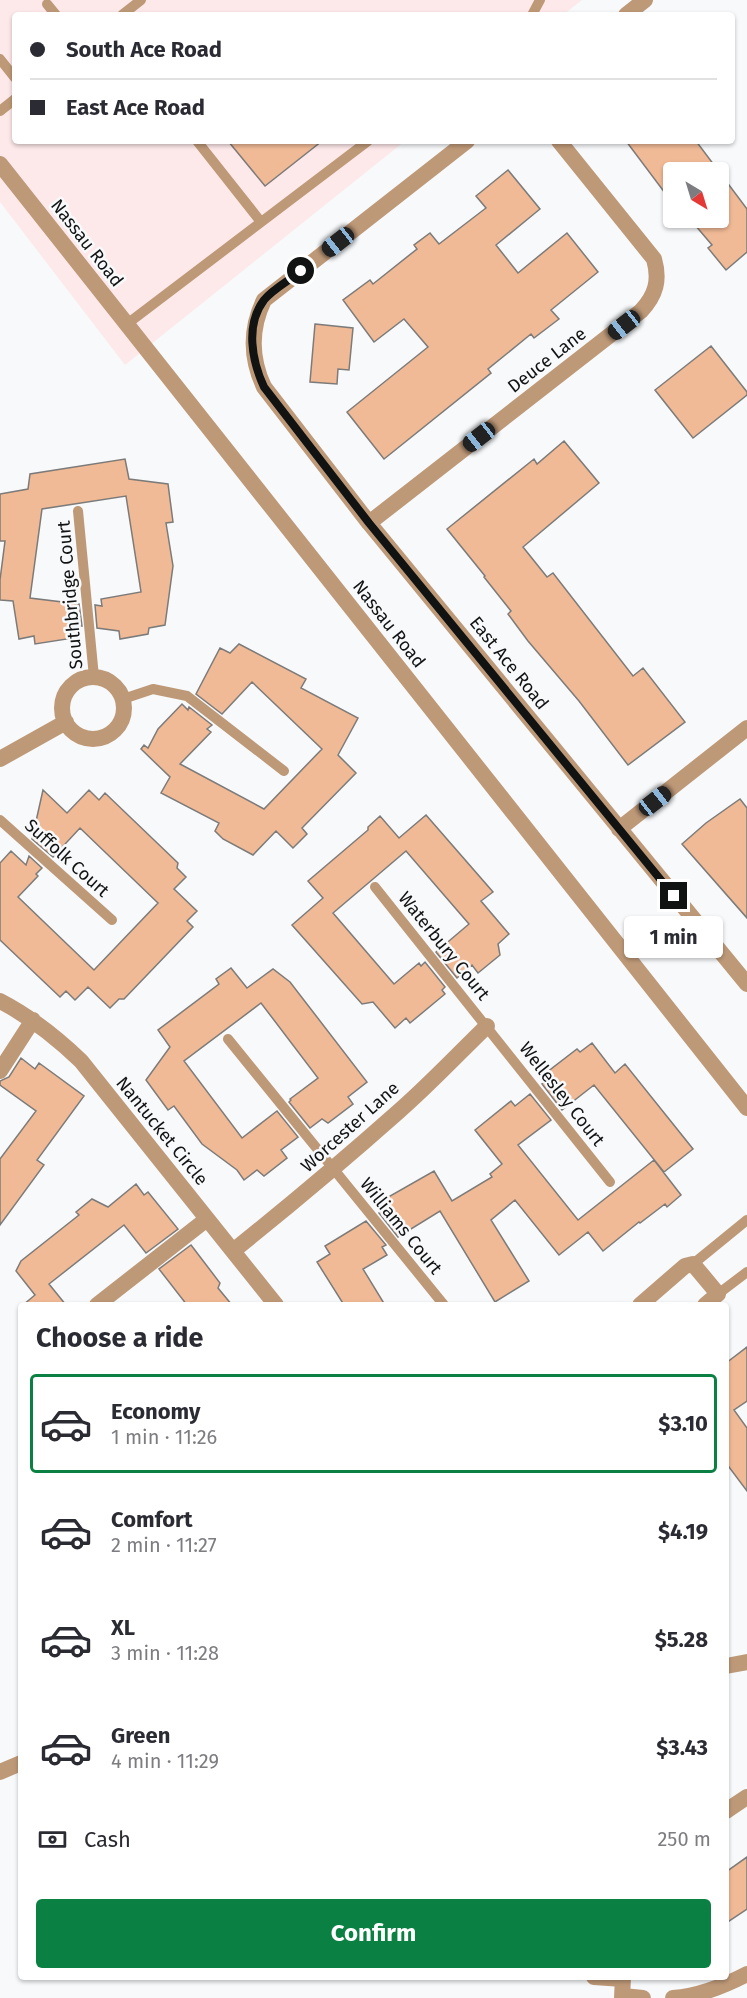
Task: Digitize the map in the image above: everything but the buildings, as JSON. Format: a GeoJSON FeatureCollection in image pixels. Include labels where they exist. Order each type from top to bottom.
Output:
{"type":"FeatureCollection","features":[{"type":"Feature","properties":{"kind":"street"},"geometry":{"type":"LineString","coordinates":[[630,12],[645,0]]}},
{"type":"Feature","properties":{"kind":"street","name":"East Ace Road"},"geometry":{"type":"LineString","coordinates":[[463,144],[264,300],[254,328],[254,358],[258,373],[264,387],[369,523],[747,984]]}},
{"type":"Feature","properties":{"kind":"street","name":"Deuce Lane"},"geometry":{"type":"LineString","coordinates":[[369,523],[642,311],[651,300],[657,287],[658,273],[654,259],[562,144]]}},
{"type":"Feature","properties":{"kind":"street","name":"Nassau Road"},"geometry":{"type":"LineString","coordinates":[[0,164],[747,1108]]}},
{"type":"Feature","properties":{"kind":"street"},"geometry":{"type":"LineString","coordinates":[[94,677],[112,683],[119,690],[123,699],[122,718],[117,728],[110,734],[90,739],[80,736],[66,722],[63,702],[67,692],[74,684],[84,679],[94,677]]}},
{"type":"Feature","properties":{"kind":"street"},"geometry":{"type":"LineString","coordinates":[[0,759],[66,722]]}},
{"type":"Feature","properties":{"kind":"street"},"geometry":{"type":"LineString","coordinates":[[619,829],[747,728]]}},
{"type":"Feature","properties":{"kind":"street","name":"Nantucket Circle"},"geometry":{"type":"LineString","coordinates":[[0,1001],[54,1035],[81,1060],[274,1302]]}},
{"type":"Feature","properties":{"kind":"street"},"geometry":{"type":"LineString","coordinates":[[0,1071],[33,1020]]}},
{"type":"Feature","properties":{"kind":"street","name":"Worcester Lane"},"geometry":{"type":"LineString","coordinates":[[233,1251],[318,1183],[332,1168],[399,1111],[487,1026]]}},
{"type":"Feature","properties":{"kind":"street"},"geometry":{"type":"LineString","coordinates":[[101,1302],[207,1219]]}},
{"type":"Feature","properties":{"kind":"street"},"geometry":{"type":"LineString","coordinates":[[643,1302],[685,1266],[693,1264],[718,1294],[709,1302]]}},
{"type":"Feature","properties":{"kind":"street"},"geometry":{"type":"LineString","coordinates":[[729,1665],[747,1662]]}},
{"type":"Feature","properties":{"kind":"street"},"geometry":{"type":"LineString","coordinates":[[0,1772],[18,1764]]}},
{"type":"Feature","properties":{"kind":"street"},"geometry":{"type":"LineString","coordinates":[[729,1809],[747,1797]]}},
{"type":"Feature","properties":{"kind":"street"},"geometry":{"type":"LineString","coordinates":[[673,1998],[698,1994],[726,1985],[747,1974]]}},
{"type":"Feature","properties":{"kind":"street"},"geometry":{"type":"LineString","coordinates":[[603,1980],[623,1987],[643,1998]]}},
{"type":"Feature","properties":{"kind":"lane"},"geometry":{"type":"LineString","coordinates":[[47,4],[54,12]]}},
{"type":"Feature","properties":{"kind":"lane"},"geometry":{"type":"LineString","coordinates":[[0,59],[12,74]]}},
{"type":"Feature","properties":{"kind":"lane"},"geometry":{"type":"LineString","coordinates":[[0,111],[12,101]]}},
{"type":"Feature","properties":{"kind":"lane"},"geometry":{"type":"LineString","coordinates":[[199,144],[261,222]]}},
{"type":"Feature","properties":{"kind":"lane"},"geometry":{"type":"LineString","coordinates":[[127,324],[360,144]]}},
{"type":"Feature","properties":{"kind":"lane","name":"Southbridge Court"},"geometry":{"type":"LineString","coordinates":[[78,511],[94,677]]}},
{"type":"Feature","properties":{"kind":"lane"},"geometry":{"type":"LineString","coordinates":[[123,699],[153,689],[186,696],[284,771]]}},
{"type":"Feature","properties":{"kind":"lane","name":"Suffolk Court"},"geometry":{"type":"LineString","coordinates":[[0,820],[112,920]]}},
{"type":"Feature","properties":{"kind":"lane","name":"Waterbury Court"},"geometry":{"type":"LineString","coordinates":[[375,887],[487,1026]]}},
{"type":"Feature","properties":{"kind":"lane","name":"Wellesley Court"},"geometry":{"type":"LineString","coordinates":[[487,1026],[610,1182]]}},
{"type":"Feature","properties":{"kind":"lane","name":"Williams Court"},"geometry":{"type":"LineString","coordinates":[[228,1039],[442,1302]]}},
{"type":"Feature","properties":{"kind":"lane"},"geometry":{"type":"LineString","coordinates":[[693,1264],[747,1220]]}},
{"type":"Feature","properties":{"kind":"lane"},"geometry":{"type":"LineString","coordinates":[[718,1294],[747,1272]]}},
{"type":"Feature","properties":{"kind":"shaded area"},"geometry":{"type":"Polygon","coordinates":[[[0,0],[582,0],[567,12],[12,12],[12,144],[401,144],[125,365],[0,202],[0,0]]]}},
{"type":"Feature","properties":{"kind":"route"},"geometry":{"type":"LineString","coordinates":[[301,271],[264,300],[258,313],[252,343],[258,373],[264,387],[369,523],[674,896]]}}]}
